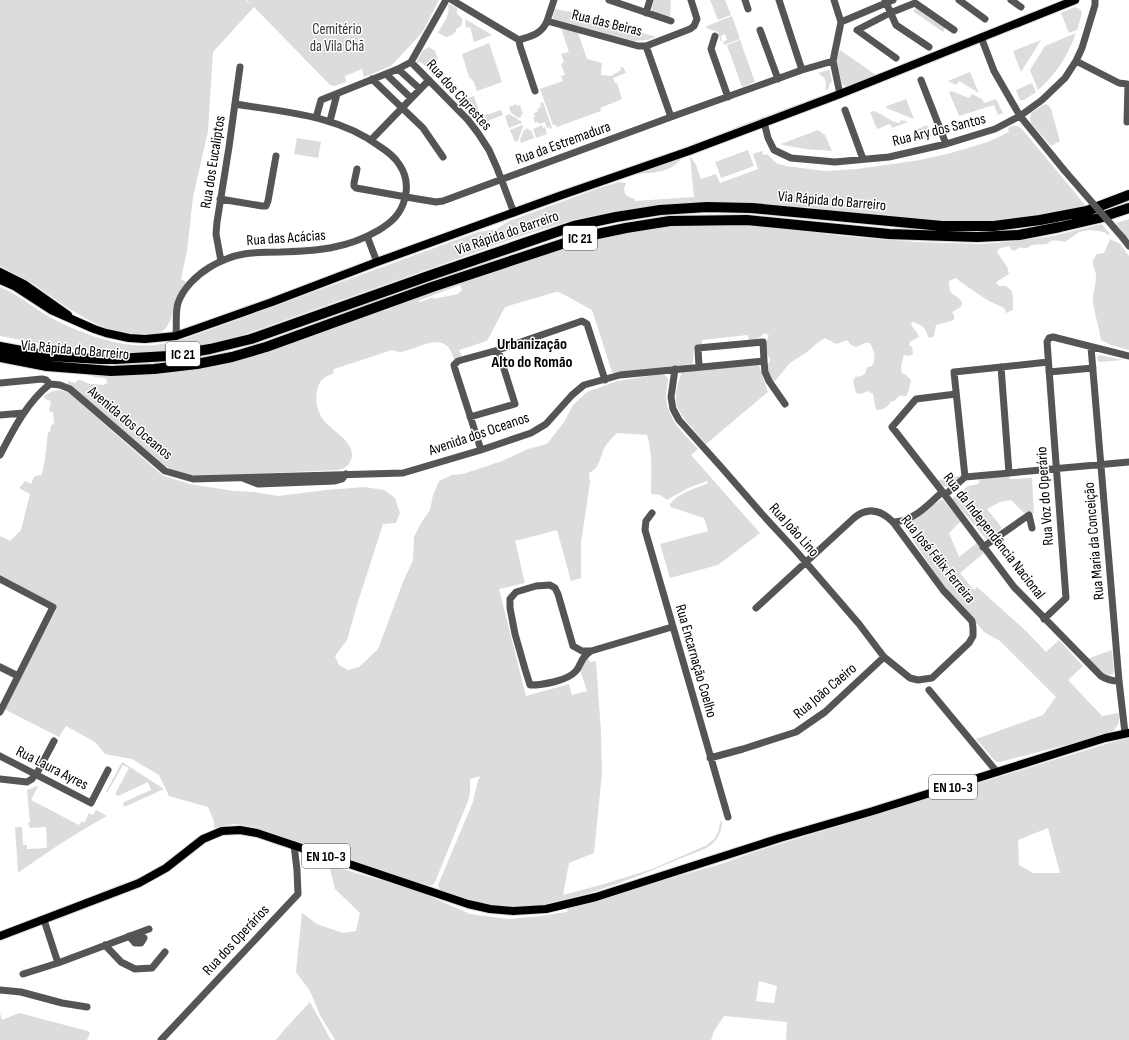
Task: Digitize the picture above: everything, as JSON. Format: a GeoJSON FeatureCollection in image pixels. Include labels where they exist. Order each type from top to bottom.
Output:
{"type":"FeatureCollection","features":[{"type":"Feature","properties":{"kind":"highway","name":"Via Rápida do Barreiro"},"geometry":{"type":"LineString","coordinates":[[0,346],[48,356],[116,359],[168,356],[210,349],[244,341],[574,226],[660,210],[752,208],[942,226],[994,226],[1040,220],[1086,211],[1129,196]]}},
{"type":"Feature","properties":{"kind":"highway","name":"Via Rápida do Barreiro"},"geometry":{"type":"LineString","coordinates":[[0,357],[46,366],[111,371],[154,369],[197,364],[232,357],[266,347],[432,287],[583,237],[670,221],[748,220],[889,234],[977,237],[1019,235],[1099,218],[1129,208]]}},
{"type":"Feature","properties":{"kind":"highway"},"geometry":{"type":"LineString","coordinates":[[0,340],[25,347],[76,357]]}},
{"type":"Feature","properties":{"kind":"main road"},"geometry":{"type":"LineString","coordinates":[[0,280],[14,286],[51,310],[94,329],[129,338],[145,339],[176,336],[840,94],[1076,0]]}},
{"type":"Feature","properties":{"kind":"main road"},"geometry":{"type":"LineString","coordinates":[[0,272],[24,284],[75,320]]}},
{"type":"Feature","properties":{"kind":"main road","name":"EN 10-3"},"geometry":{"type":"LineString","coordinates":[[0,936],[139,883],[166,868],[203,839],[222,831],[240,830],[257,833],[294,845],[468,904],[490,909],[513,911],[546,909],[596,897],[780,838],[873,811],[1086,744],[1127,733]]}},
{"type":"Feature","properties":{"kind":"street"},"geometry":{"type":"LineString","coordinates":[[316,118],[321,100],[398,69],[411,62],[446,0]]}},
{"type":"Feature","properties":{"kind":"street"},"geometry":{"type":"LineString","coordinates":[[452,0],[519,40],[536,91]]}},
{"type":"Feature","properties":{"kind":"street"},"geometry":{"type":"LineString","coordinates":[[519,40],[544,28],[554,0]]}},
{"type":"Feature","properties":{"kind":"street"},"geometry":{"type":"LineString","coordinates":[[609,0],[671,21]]}},
{"type":"Feature","properties":{"kind":"street"},"geometry":{"type":"LineString","coordinates":[[646,13],[650,0]]}},
{"type":"Feature","properties":{"kind":"street","name":"Rua das Beiras"},"geometry":{"type":"LineString","coordinates":[[547,21],[638,46],[646,46],[690,29],[694,26],[697,20],[691,0]]}},
{"type":"Feature","properties":{"kind":"street"},"geometry":{"type":"LineString","coordinates":[[745,0],[748,9]]}},
{"type":"Feature","properties":{"kind":"street"},"geometry":{"type":"LineString","coordinates":[[778,0],[802,70]]}},
{"type":"Feature","properties":{"kind":"street"},"geometry":{"type":"LineString","coordinates":[[834,0],[840,22],[833,61],[840,94]]}},
{"type":"Feature","properties":{"kind":"street"},"geometry":{"type":"LineString","coordinates":[[840,22],[885,2],[893,0]]}},
{"type":"Feature","properties":{"kind":"street"},"geometry":{"type":"LineString","coordinates":[[959,0],[986,19]]}},
{"type":"Feature","properties":{"kind":"street"},"geometry":{"type":"LineString","coordinates":[[1011,0],[1021,7]]}},
{"type":"Feature","properties":{"kind":"street","name":"Rua Ary dos Santos"},"geometry":{"type":"LineString","coordinates":[[764,122],[768,138],[774,150],[791,158],[835,162],[889,157],[946,144],[996,130],[1020,116],[1042,100],[1065,78],[1082,48],[1096,5],[1095,0]]}},
{"type":"Feature","properties":{"kind":"street"},"geometry":{"type":"LineString","coordinates":[[885,2],[896,25],[929,47]]}},
{"type":"Feature","properties":{"kind":"street"},"geometry":{"type":"LineString","coordinates":[[896,58],[857,30],[890,13],[915,3],[954,30]]}},
{"type":"Feature","properties":{"kind":"street"},"geometry":{"type":"LineString","coordinates":[[760,30],[778,79]]}},
{"type":"Feature","properties":{"kind":"street"},"geometry":{"type":"LineString","coordinates":[[715,36],[711,49],[728,97]]}},
{"type":"Feature","properties":{"kind":"street"},"geometry":{"type":"LineString","coordinates":[[981,37],[994,71],[1020,116],[1129,246]]}},
{"type":"Feature","properties":{"kind":"street"},"geometry":{"type":"LineString","coordinates":[[646,46],[671,117]]}},
{"type":"Feature","properties":{"kind":"street","name":"Rua da Estremadura"},"geometry":{"type":"LineString","coordinates":[[356,169],[354,186],[356,188],[436,202],[443,201],[671,117],[802,70],[833,61]]}},
{"type":"Feature","properties":{"kind":"street"},"geometry":{"type":"LineString","coordinates":[[1076,61],[1120,83],[1129,85],[1127,122]]}},
{"type":"Feature","properties":{"kind":"street","name":"Rua dos Ciprestes"},"geometry":{"type":"LineString","coordinates":[[411,62],[468,120],[478,133],[489,150],[514,213]]}},
{"type":"Feature","properties":{"kind":"street","name":"Rua dos Eucaliptos"},"geometry":{"type":"LineString","coordinates":[[221,261],[216,228],[230,147],[240,67]]}},
{"type":"Feature","properties":{"kind":"street"},"geometry":{"type":"LineString","coordinates":[[398,69],[420,89]]}},
{"type":"Feature","properties":{"kind":"street"},"geometry":{"type":"LineString","coordinates":[[386,74],[411,98]]}},
{"type":"Feature","properties":{"kind":"street"},"geometry":{"type":"LineString","coordinates":[[372,79],[423,128],[443,157]]}},
{"type":"Feature","properties":{"kind":"street"},"geometry":{"type":"LineString","coordinates":[[372,140],[429,80]]}},
{"type":"Feature","properties":{"kind":"street"},"geometry":{"type":"LineString","coordinates":[[921,80],[946,144]]}},
{"type":"Feature","properties":{"kind":"street"},"geometry":{"type":"LineString","coordinates":[[330,121],[338,94]]}},
{"type":"Feature","properties":{"kind":"street","name":"Rua das Acácias"},"geometry":{"type":"LineString","coordinates":[[176,336],[178,303],[185,290],[198,276],[209,268],[232,256],[245,253],[310,251],[328,249],[350,243],[386,226],[401,210],[405,197],[406,181],[400,164],[394,157],[372,140],[330,121],[235,104]]}},
{"type":"Feature","properties":{"kind":"street"},"geometry":{"type":"LineString","coordinates":[[845,110],[862,159]]}},
{"type":"Feature","properties":{"kind":"street"},"geometry":{"type":"LineString","coordinates":[[220,199],[266,206],[276,156]]}},
{"type":"Feature","properties":{"kind":"street"},"geometry":{"type":"LineString","coordinates":[[367,236],[377,262]]}},
{"type":"Feature","properties":{"kind":"street"},"geometry":{"type":"LineString","coordinates":[[481,450],[454,369],[454,365],[458,361],[498,350],[577,322],[584,322],[587,324],[605,380]]}},
{"type":"Feature","properties":{"kind":"street"},"geometry":{"type":"LineString","coordinates":[[965,477],[954,372],[1048,362],[1047,342],[1048,338],[1053,337],[1129,356]]}},
{"type":"Feature","properties":{"kind":"street"},"geometry":{"type":"LineString","coordinates":[[699,367],[698,348],[763,342],[765,372],[785,404]]}},
{"type":"Feature","properties":{"kind":"street","name":"Rua Maria da Conceição"},"geometry":{"type":"LineString","coordinates":[[1091,347],[1119,681],[1127,733]]}},
{"type":"Feature","properties":{"kind":"street"},"geometry":{"type":"LineString","coordinates":[[470,417],[515,404],[498,350]]}},
{"type":"Feature","properties":{"kind":"street","name":"Avenida dos Oceanos"},"geometry":{"type":"LineString","coordinates":[[0,383],[42,379],[46,380],[50,384],[60,385],[70,390],[165,471],[193,479],[243,478],[258,484],[335,481],[342,479],[346,474],[403,473],[481,450],[531,432],[546,424],[572,395],[584,386],[620,376],[675,369],[764,361]]}},
{"type":"Feature","properties":{"kind":"street","name":"Rua Voz do Operário"},"geometry":{"type":"LineString","coordinates":[[1044,619],[1066,598],[1048,362]]}},
{"type":"Feature","properties":{"kind":"street"},"geometry":{"type":"LineString","coordinates":[[1001,367],[1009,473]]}},
{"type":"Feature","properties":{"kind":"street"},"geometry":{"type":"LineString","coordinates":[[1049,372],[1093,368]]}},
{"type":"Feature","properties":{"kind":"street","name":"Rua João Lino"},"geometry":{"type":"LineString","coordinates":[[675,369],[671,397],[673,409],[679,420],[806,562],[859,624],[884,657],[910,678],[918,680],[932,678]]}},
{"type":"Feature","properties":{"kind":"street"},"geometry":{"type":"LineString","coordinates":[[0,455],[3,444],[23,413],[50,384]]}},
{"type":"Feature","properties":{"kind":"street","name":"Rua da Independência Nacional"},"geometry":{"type":"LineString","coordinates":[[956,394],[916,399],[892,427],[1014,587],[1101,676],[1107,680],[1119,681]]}},
{"type":"Feature","properties":{"kind":"street"},"geometry":{"type":"LineString","coordinates":[[0,415],[23,413]]}},
{"type":"Feature","properties":{"kind":"street"},"geometry":{"type":"LineString","coordinates":[[893,522],[904,520],[919,512],[965,477],[1129,462]]}},
{"type":"Feature","properties":{"kind":"street","name":"Rua José Félix Ferreira"},"geometry":{"type":"LineString","coordinates":[[756,608],[860,513],[868,510],[880,512],[893,522],[943,590],[973,624],[973,636],[969,643],[932,678]]}},
{"type":"Feature","properties":{"kind":"street","name":"Rua Encarnação Coelho"},"geometry":{"type":"LineString","coordinates":[[652,512],[646,521],[645,530],[728,817]]}},
{"type":"Feature","properties":{"kind":"street"},"geometry":{"type":"LineString","coordinates":[[983,547],[1029,515],[1032,528]]}},
{"type":"Feature","properties":{"kind":"street"},"geometry":{"type":"LineString","coordinates":[[0,580],[53,607],[0,712]]}},
{"type":"Feature","properties":{"kind":"street"},"geometry":{"type":"LineString","coordinates":[[591,651],[585,655],[576,671],[570,676],[559,681],[530,685],[516,634],[510,608],[510,599],[516,592],[536,586],[550,585],[555,588],[573,646],[582,651],[591,651],[672,627]]}},
{"type":"Feature","properties":{"kind":"street","name":"Rua João Caeiro"},"geometry":{"type":"LineString","coordinates":[[710,758],[796,732],[825,712],[884,657]]}},
{"type":"Feature","properties":{"kind":"street"},"geometry":{"type":"LineString","coordinates":[[0,667],[18,676]]}},
{"type":"Feature","properties":{"kind":"street"},"geometry":{"type":"LineString","coordinates":[[929,690],[997,772]]}},
{"type":"Feature","properties":{"kind":"street"},"geometry":{"type":"LineString","coordinates":[[0,779],[27,782],[32,779],[54,741]]}},
{"type":"Feature","properties":{"kind":"street","name":"Rua Laura Ayres"},"geometry":{"type":"LineString","coordinates":[[0,756],[91,803],[108,770]]}},
{"type":"Feature","properties":{"kind":"street","name":"Rua dos Operários"},"geometry":{"type":"LineString","coordinates":[[161,1040],[298,894],[294,845]]}},
{"type":"Feature","properties":{"kind":"street"},"geometry":{"type":"LineString","coordinates":[[44,920],[58,963]]}},
{"type":"Feature","properties":{"kind":"street"},"geometry":{"type":"LineString","coordinates":[[23,974],[58,963],[149,929]]}},
{"type":"Feature","properties":{"kind":"street"},"geometry":{"type":"LineString","coordinates":[[105,945],[121,962],[134,969],[152,968],[165,952]]}},
{"type":"Feature","properties":{"kind":"street"},"geometry":{"type":"LineString","coordinates":[[0,990],[21,992],[62,1003],[88,1007]]}},
{"type":"Feature","properties":{"kind":"green space","name":"Cemitério da Vila Chã"},"geometry":{"type":"Polygon","coordinates":[[[0,0],[246,0],[250,4],[247,0],[439,0],[422,33],[391,66],[364,77],[362,69],[345,76],[346,82],[335,86],[330,85],[254,7],[213,52],[208,131],[193,197],[187,251],[181,279],[186,282],[177,297],[170,322],[164,330],[150,334],[133,334],[117,331],[88,320],[31,282],[0,266],[0,0]]]}},
{"type":"Feature","properties":{"kind":"green space"},"geometry":{"type":"Polygon","coordinates":[[[654,0],[671,0],[670,18],[651,11],[654,0]]]}},
{"type":"Feature","properties":{"kind":"green space"},"geometry":{"type":"Polygon","coordinates":[[[710,0],[725,0],[731,15],[718,20],[710,0]]]}},
{"type":"Feature","properties":{"kind":"green space"},"geometry":{"type":"Polygon","coordinates":[[[449,4],[457,8],[457,14],[462,18],[462,24],[452,35],[446,37],[438,33],[447,16],[449,4]]]}},
{"type":"Feature","properties":{"kind":"green space"},"geometry":{"type":"Polygon","coordinates":[[[1075,7],[1080,9],[1082,13],[1077,30],[1069,33],[1061,13],[1075,7]]]}},
{"type":"Feature","properties":{"kind":"green space"},"geometry":{"type":"Polygon","coordinates":[[[916,8],[945,28],[943,32],[913,11],[916,8]]]}},
{"type":"Feature","properties":{"kind":"green space"},"geometry":{"type":"Polygon","coordinates":[[[555,9],[576,13],[656,37],[647,40],[634,41],[553,19],[555,9]]]}},
{"type":"Feature","properties":{"kind":"green space"},"geometry":{"type":"Polygon","coordinates":[[[732,16],[740,39],[724,45],[723,42],[727,40],[725,34],[721,36],[721,42],[718,32],[706,28],[707,26],[732,16]]]}},
{"type":"Feature","properties":{"kind":"green space"},"geometry":{"type":"Polygon","coordinates":[[[465,19],[492,35],[474,42],[470,27],[466,28],[465,19]]]}},
{"type":"Feature","properties":{"kind":"green space"},"geometry":{"type":"Polygon","coordinates":[[[561,28],[578,33],[587,59],[602,63],[601,75],[611,76],[623,67],[626,73],[613,78],[615,83],[617,83],[622,99],[600,108],[601,111],[557,127],[556,125],[553,125],[540,89],[563,81],[561,76],[565,75],[561,64],[564,62],[561,54],[569,52],[561,28]]]}},
{"type":"Feature","properties":{"kind":"green space"},"geometry":{"type":"Polygon","coordinates":[[[1076,33],[1061,64],[1038,90],[1030,70],[1045,46],[1076,33]]]}},
{"type":"Feature","properties":{"kind":"green space"},"geometry":{"type":"Polygon","coordinates":[[[740,40],[755,82],[742,87],[727,45],[740,40]]]}},
{"type":"Feature","properties":{"kind":"green space"},"geometry":{"type":"Polygon","coordinates":[[[1041,40],[1021,72],[1013,51],[1041,40]]]}},
{"type":"Feature","properties":{"kind":"green space"},"geometry":{"type":"Polygon","coordinates":[[[489,43],[502,82],[477,91],[474,82],[469,77],[462,54],[489,43]]]}},
{"type":"Feature","properties":{"kind":"green space"},"geometry":{"type":"Polygon","coordinates":[[[429,47],[435,51],[438,59],[431,63],[432,70],[436,73],[435,76],[422,63],[417,62],[422,51],[429,47]]]}},
{"type":"Feature","properties":{"kind":"green space"},"geometry":{"type":"Polygon","coordinates":[[[840,50],[876,75],[848,87],[844,86],[836,61],[840,50]]]}},
{"type":"Feature","properties":{"kind":"green space"},"geometry":{"type":"Polygon","coordinates":[[[828,70],[830,71],[832,82],[830,83],[828,89],[825,90],[825,80],[823,76],[818,73],[828,70]]]}},
{"type":"Feature","properties":{"kind":"green space"},"geometry":{"type":"Polygon","coordinates":[[[970,72],[979,93],[959,81],[956,85],[948,81],[970,72]]]}},
{"type":"Feature","properties":{"kind":"green space"},"geometry":{"type":"Polygon","coordinates":[[[1032,83],[1036,92],[1024,100],[1020,100],[1016,90],[1032,83]]]}},
{"type":"Feature","properties":{"kind":"green space"},"geometry":{"type":"Polygon","coordinates":[[[951,91],[969,98],[972,94],[982,99],[984,103],[996,99],[1003,113],[998,115],[994,105],[959,116],[949,92],[951,91]]]}},
{"type":"Feature","properties":{"kind":"green space"},"geometry":{"type":"Polygon","coordinates":[[[474,96],[483,122],[460,101],[474,96]]]}},
{"type":"Feature","properties":{"kind":"green space"},"geometry":{"type":"Polygon","coordinates":[[[820,96],[820,98],[738,128],[731,129],[820,96]]]}},
{"type":"Feature","properties":{"kind":"green space"},"geometry":{"type":"Polygon","coordinates":[[[906,99],[914,119],[886,108],[887,106],[906,99]]]}},
{"type":"Feature","properties":{"kind":"green space"},"geometry":{"type":"Polygon","coordinates":[[[543,102],[552,128],[550,129],[549,127],[547,128],[545,122],[539,124],[538,122],[535,123],[533,118],[535,117],[534,113],[538,112],[537,110],[541,106],[540,103],[543,102]]]}},
{"type":"Feature","properties":{"kind":"green space"},"geometry":{"type":"Polygon","coordinates":[[[516,104],[517,106],[520,105],[523,114],[519,118],[511,113],[509,107],[516,104]]]}},
{"type":"Feature","properties":{"kind":"green space"},"geometry":{"type":"Polygon","coordinates":[[[1046,104],[1051,109],[1060,141],[1051,146],[1031,123],[1030,118],[1031,113],[1046,104]]]}},
{"type":"Feature","properties":{"kind":"green space"},"geometry":{"type":"Polygon","coordinates":[[[501,110],[503,115],[485,122],[483,116],[501,110]]]}},
{"type":"Feature","properties":{"kind":"green space"},"geometry":{"type":"Polygon","coordinates":[[[874,111],[899,123],[901,120],[908,122],[892,128],[890,124],[877,129],[870,112],[874,111]]]}},
{"type":"Feature","properties":{"kind":"green space"},"geometry":{"type":"Polygon","coordinates":[[[509,114],[518,119],[518,121],[520,120],[522,123],[509,128],[505,116],[509,114]]]}},
{"type":"Feature","properties":{"kind":"green space"},"geometry":{"type":"Polygon","coordinates":[[[522,125],[523,128],[518,141],[515,142],[510,130],[522,125]]]}},
{"type":"Feature","properties":{"kind":"green space"},"geometry":{"type":"Polygon","coordinates":[[[542,125],[543,128],[545,127],[547,134],[536,138],[533,129],[542,125]]]}},
{"type":"Feature","properties":{"kind":"green space"},"geometry":{"type":"Polygon","coordinates":[[[927,125],[931,136],[924,139],[918,139],[915,130],[927,125]]]}},
{"type":"Feature","properties":{"kind":"green space"},"geometry":{"type":"Polygon","coordinates":[[[1017,126],[1022,129],[1086,206],[1048,215],[1010,220],[952,222],[670,204],[629,209],[573,220],[530,233],[240,336],[213,343],[143,354],[113,354],[64,348],[0,336],[0,287],[13,293],[61,323],[87,334],[129,345],[142,346],[164,344],[200,333],[478,232],[497,229],[509,221],[619,182],[626,183],[624,189],[625,194],[635,199],[635,201],[694,197],[690,156],[696,165],[701,179],[716,174],[720,183],[758,169],[753,154],[762,151],[763,155],[767,154],[778,164],[786,166],[825,171],[857,169],[920,160],[951,153],[988,142],[1009,132],[1008,128],[1017,126]]]}},
{"type":"Feature","properties":{"kind":"green space"},"geometry":{"type":"Polygon","coordinates":[[[528,128],[529,131],[531,130],[534,138],[521,143],[520,140],[524,130],[528,128]]]}},
{"type":"Feature","properties":{"kind":"green space"},"geometry":{"type":"Polygon","coordinates":[[[818,130],[825,135],[832,151],[805,149],[781,144],[818,130]]]}},
{"type":"Feature","properties":{"kind":"green space"},"geometry":{"type":"Polygon","coordinates":[[[297,138],[321,142],[318,158],[294,154],[297,138]]]}},
{"type":"Feature","properties":{"kind":"green space"},"geometry":{"type":"Polygon","coordinates":[[[748,150],[754,166],[721,178],[715,162],[748,150]]]}},
{"type":"Feature","properties":{"kind":"green space"},"geometry":{"type":"Polygon","coordinates":[[[682,158],[667,170],[636,174],[682,158]]]}},
{"type":"Feature","properties":{"kind":"green space"},"geometry":{"type":"Polygon","coordinates":[[[1129,219],[1129,240],[1116,223],[1129,219]]]}},
{"type":"Feature","properties":{"kind":"green space"},"geometry":{"type":"Polygon","coordinates":[[[1102,224],[1110,234],[1108,235],[1104,232],[1090,230],[1079,232],[1065,242],[1053,241],[1048,244],[1019,248],[1015,251],[1009,246],[1000,248],[997,252],[1007,267],[1009,273],[996,283],[999,286],[1006,286],[1012,291],[1013,299],[1013,310],[1006,313],[1004,308],[987,300],[956,278],[949,281],[951,293],[962,302],[961,307],[952,312],[954,315],[954,320],[936,325],[932,338],[928,337],[925,329],[921,326],[913,322],[911,324],[919,337],[910,342],[909,345],[912,347],[913,354],[910,356],[904,355],[901,366],[902,373],[911,380],[909,390],[906,396],[899,396],[885,408],[879,410],[876,410],[873,394],[867,391],[862,394],[856,393],[853,381],[855,377],[865,374],[867,367],[872,366],[874,363],[873,349],[870,343],[865,343],[856,347],[851,345],[847,340],[835,344],[825,338],[790,363],[774,382],[769,376],[768,364],[770,359],[766,350],[769,335],[764,333],[759,338],[749,340],[748,335],[702,340],[702,344],[694,350],[693,363],[691,364],[614,373],[612,372],[592,310],[559,292],[505,307],[487,341],[459,350],[462,356],[454,360],[450,350],[445,345],[439,342],[432,342],[401,352],[392,350],[334,369],[333,374],[324,378],[320,382],[316,401],[322,418],[348,443],[351,449],[352,455],[350,462],[345,468],[338,470],[204,476],[189,475],[179,472],[165,466],[67,384],[69,381],[75,383],[78,380],[81,380],[89,384],[104,385],[107,383],[107,380],[104,378],[89,375],[108,375],[296,341],[298,342],[300,339],[383,309],[384,311],[391,309],[391,306],[574,243],[650,228],[741,225],[917,242],[983,244],[1052,236],[1102,224]],[[460,285],[418,301],[421,302],[433,297],[433,299],[458,294],[462,290],[460,285]]]}},
{"type":"Feature","properties":{"kind":"green space"},"geometry":{"type":"Polygon","coordinates":[[[1110,239],[1120,244],[1129,256],[1129,350],[1111,345],[1101,340],[1093,303],[1096,273],[1093,266],[1093,261],[1097,254],[1104,253],[1110,239]]]}},
{"type":"Feature","properties":{"kind":"green space"},"geometry":{"type":"Polygon","coordinates":[[[1099,355],[1123,360],[1099,362],[1097,357],[1099,355]]]}},
{"type":"Feature","properties":{"kind":"green space"},"geometry":{"type":"Polygon","coordinates":[[[756,364],[759,365],[768,392],[706,444],[685,420],[677,406],[676,393],[682,372],[756,364]]]}},
{"type":"Feature","properties":{"kind":"green space"},"geometry":{"type":"Polygon","coordinates":[[[663,374],[668,379],[666,393],[667,403],[672,418],[681,431],[698,449],[691,455],[760,533],[718,565],[670,578],[660,544],[708,531],[704,518],[670,507],[670,504],[678,496],[708,483],[707,481],[688,488],[667,500],[660,495],[651,494],[651,457],[647,435],[617,433],[605,446],[597,467],[589,473],[590,482],[581,543],[581,578],[571,581],[557,530],[515,541],[525,583],[499,589],[526,696],[569,684],[572,695],[587,691],[580,670],[588,657],[590,662],[596,661],[602,773],[594,853],[569,863],[563,895],[652,869],[707,845],[715,838],[720,822],[722,821],[718,837],[711,845],[698,852],[603,889],[545,904],[510,907],[469,900],[440,891],[438,885],[473,802],[478,780],[481,776],[470,779],[470,793],[468,801],[435,882],[433,885],[427,885],[357,863],[254,827],[234,824],[214,828],[214,821],[208,807],[169,796],[159,775],[132,759],[105,754],[95,742],[66,726],[59,737],[4,709],[57,608],[52,603],[0,575],[0,536],[10,541],[21,530],[30,494],[19,488],[25,481],[31,484],[34,477],[39,475],[41,476],[43,471],[48,432],[50,432],[51,425],[54,424],[53,412],[49,411],[51,401],[45,399],[44,396],[50,392],[59,390],[69,393],[162,475],[189,484],[278,496],[365,487],[384,490],[395,498],[400,513],[396,523],[383,524],[347,640],[335,656],[339,665],[348,670],[359,667],[378,649],[403,582],[413,560],[414,537],[430,510],[433,495],[439,481],[452,475],[463,474],[502,461],[528,449],[547,444],[564,422],[573,405],[587,392],[617,381],[663,374]]]}},
{"type":"Feature","properties":{"kind":"green space"},"geometry":{"type":"Polygon","coordinates":[[[1009,475],[1010,479],[1032,478],[1034,513],[1025,514],[1011,500],[1000,502],[987,509],[1002,528],[987,540],[952,499],[968,486],[978,484],[980,479],[1009,475]]]}},
{"type":"Feature","properties":{"kind":"green space"},"geometry":{"type":"Polygon","coordinates":[[[959,476],[959,478],[947,487],[943,486],[938,480],[959,476]]]}},
{"type":"Feature","properties":{"kind":"green space"},"geometry":{"type":"Polygon","coordinates":[[[942,499],[961,521],[949,533],[959,557],[977,543],[984,553],[960,573],[974,590],[977,587],[1025,630],[1046,652],[1059,640],[1083,666],[1068,680],[1102,716],[1119,713],[1119,723],[1112,733],[1000,762],[996,762],[976,739],[1043,715],[1056,697],[1000,641],[984,632],[941,582],[903,525],[942,499]]]}},
{"type":"Feature","properties":{"kind":"green space"},"geometry":{"type":"Polygon","coordinates":[[[1112,650],[1113,674],[1107,676],[1087,659],[1112,650]]]}},
{"type":"Feature","properties":{"kind":"green space"},"geometry":{"type":"Polygon","coordinates":[[[1129,738],[1129,1040],[786,1040],[787,1022],[724,1016],[714,1031],[711,1040],[335,1040],[320,1015],[310,991],[296,972],[302,913],[317,924],[343,933],[356,931],[360,913],[335,889],[329,865],[418,891],[470,914],[508,919],[567,912],[568,908],[724,863],[751,853],[1129,738]],[[1048,828],[1018,840],[1019,865],[1033,873],[1060,873],[1048,828]],[[759,981],[756,1001],[774,1003],[777,986],[759,981]]]}},
{"type":"Feature","properties":{"kind":"green space"},"geometry":{"type":"Polygon","coordinates":[[[122,762],[164,789],[124,807],[124,802],[151,790],[148,782],[118,796],[115,794],[129,768],[123,765],[107,793],[106,792],[122,762]]]}},
{"type":"Feature","properties":{"kind":"green space"},"geometry":{"type":"Polygon","coordinates":[[[37,786],[31,800],[79,825],[82,821],[84,823],[89,813],[93,815],[96,810],[107,816],[62,843],[18,873],[15,827],[22,827],[23,845],[27,845],[27,849],[47,848],[46,827],[30,828],[28,823],[30,822],[27,790],[37,786]]]}},
{"type":"Feature","properties":{"kind":"green space"},"geometry":{"type":"Polygon","coordinates":[[[310,1002],[331,1040],[276,1040],[284,1030],[310,1002]]]}},
{"type":"Feature","properties":{"kind":"green space"},"geometry":{"type":"Polygon","coordinates":[[[0,1013],[2,1020],[19,1013],[88,1031],[90,1033],[87,1040],[0,1040],[0,1013]]]}},
{"type":"Feature","properties":{"kind":"district","name":"Urbanização Alto do Romão"},"geometry":{"type":"Point","coordinates":[532,353]}}]}
